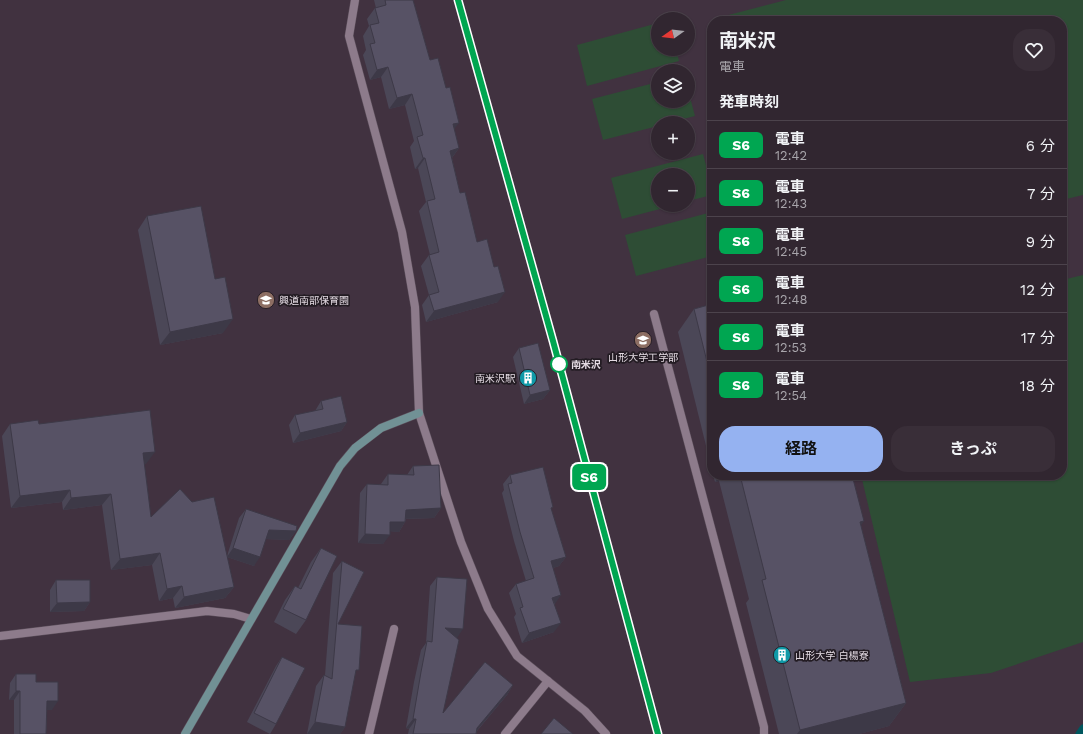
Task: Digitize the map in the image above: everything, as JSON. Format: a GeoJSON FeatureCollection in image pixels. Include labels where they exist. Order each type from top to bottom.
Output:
{"type":"FeatureCollection","features":[{"type":"Feature","properties":{"kind":"street"},"geometry":{"type":"LineString","coordinates":[[355,0],[349,36],[402,232],[415,307],[420,413],[461,542],[488,609],[517,656],[585,711],[606,734]]}},
{"type":"Feature","properties":{"kind":"street"},"geometry":{"type":"LineString","coordinates":[[654,314],[764,727],[764,734]]}},
{"type":"Feature","properties":{"kind":"street"},"geometry":{"type":"LineString","coordinates":[[185,734],[340,466],[355,448],[381,428],[420,413]]}},
{"type":"Feature","properties":{"kind":"street"},"geometry":{"type":"LineString","coordinates":[[0,636],[207,611],[234,614],[251,619]]}},
{"type":"Feature","properties":{"kind":"street"},"geometry":{"type":"LineString","coordinates":[[370,734],[394,629]]}},
{"type":"Feature","properties":{"kind":"street"},"geometry":{"type":"LineString","coordinates":[[505,734],[548,681]]}},
{"type":"Feature","properties":{"kind":"green space"},"geometry":{"type":"Polygon","coordinates":[[[786,0],[1083,0],[1083,195],[1067,199],[1067,16],[725,16],[786,0]]]}},
{"type":"Feature","properties":{"kind":"green space"},"geometry":{"type":"Polygon","coordinates":[[[651,25],[651,56],[678,56],[679,61],[668,64],[651,64],[651,69],[587,86],[577,45],[651,25]]]}},
{"type":"Feature","properties":{"kind":"green space"},"geometry":{"type":"Polygon","coordinates":[[[651,84],[651,108],[693,108],[695,116],[651,116],[651,128],[603,140],[592,99],[651,84]]]}},
{"type":"Feature","properties":{"kind":"green space"},"geometry":{"type":"Polygon","coordinates":[[[703,154],[707,169],[707,196],[695,199],[695,168],[651,168],[651,211],[622,219],[611,178],[680,160],[695,160],[695,156],[703,154]]]}},
{"type":"Feature","properties":{"kind":"green space"},"geometry":{"type":"Polygon","coordinates":[[[707,213],[707,257],[636,276],[625,235],[707,213]]]}},
{"type":"Feature","properties":{"kind":"green space"},"geometry":{"type":"Polygon","coordinates":[[[1083,275],[1083,642],[991,673],[910,682],[862,480],[1067,480],[1067,279],[1083,275]]]}},
{"type":"Feature","properties":{"kind":"building"},"geometry":{"type":"Polygon","coordinates":[[[385,0],[413,0],[430,60],[438,58],[446,88],[450,87],[459,123],[453,124],[459,148],[450,151],[460,193],[465,192],[477,242],[487,239],[494,267],[498,266],[505,292],[434,311],[429,295],[439,292],[429,255],[439,252],[427,201],[435,199],[425,158],[423,158],[417,137],[423,135],[412,94],[397,98],[388,67],[377,70],[370,44],[375,43],[370,25],[379,23],[375,8],[386,5],[385,0]]]}},
{"type":"Feature","properties":{"kind":"building"},"geometry":{"type":"Polygon","coordinates":[[[201,206],[215,279],[225,277],[233,319],[170,332],[147,216],[201,206]]]}},
{"type":"Feature","properties":{"kind":"building"},"geometry":{"type":"Polygon","coordinates":[[[707,305],[707,362],[694,309],[707,305]]]}},
{"type":"Feature","properties":{"kind":"building"},"geometry":{"type":"Polygon","coordinates":[[[538,343],[550,390],[530,395],[519,348],[538,343]]]}},
{"type":"Feature","properties":{"kind":"building"},"geometry":{"type":"Polygon","coordinates":[[[341,396],[347,422],[300,433],[295,415],[323,409],[321,401],[341,396]]]}},
{"type":"Feature","properties":{"kind":"building"},"geometry":{"type":"Polygon","coordinates":[[[150,410],[155,452],[143,453],[151,517],[180,489],[192,502],[214,497],[234,587],[184,597],[182,586],[167,589],[160,553],[120,559],[111,494],[71,498],[70,490],[20,496],[10,424],[38,420],[39,424],[150,410]]]}},
{"type":"Feature","properties":{"kind":"building"},"geometry":{"type":"Polygon","coordinates":[[[439,465],[441,508],[406,510],[405,522],[390,522],[390,535],[365,534],[367,484],[388,485],[388,474],[414,475],[413,466],[439,465]]]}},
{"type":"Feature","properties":{"kind":"building"},"geometry":{"type":"Polygon","coordinates":[[[543,467],[553,507],[551,508],[566,557],[551,561],[561,595],[552,598],[561,623],[529,633],[520,608],[523,607],[516,584],[534,578],[520,532],[508,484],[512,483],[510,475],[543,467]]]}},
{"type":"Feature","properties":{"kind":"building"},"geometry":{"type":"Polygon","coordinates":[[[741,480],[853,480],[864,521],[860,522],[906,703],[800,730],[762,580],[766,579],[741,480]]]}},
{"type":"Feature","properties":{"kind":"building"},"geometry":{"type":"Polygon","coordinates":[[[246,509],[297,526],[296,531],[269,530],[260,557],[233,548],[246,509]]]}},
{"type":"Feature","properties":{"kind":"building"},"geometry":{"type":"Polygon","coordinates":[[[321,548],[337,556],[306,620],[283,609],[295,586],[301,589],[321,548]]]}},
{"type":"Feature","properties":{"kind":"building"},"geometry":{"type":"Polygon","coordinates":[[[342,561],[364,572],[338,624],[362,626],[359,670],[356,670],[345,727],[315,722],[324,675],[332,679],[342,561]]]}},
{"type":"Feature","properties":{"kind":"building"},"geometry":{"type":"Polygon","coordinates":[[[437,577],[467,579],[463,629],[445,628],[459,640],[443,713],[485,662],[513,685],[477,728],[476,734],[413,734],[416,719],[413,719],[427,641],[432,642],[437,577]]]}},
{"type":"Feature","properties":{"kind":"building"},"geometry":{"type":"Polygon","coordinates":[[[56,580],[90,580],[90,602],[57,603],[56,580]]]}},
{"type":"Feature","properties":{"kind":"building"},"geometry":{"type":"Polygon","coordinates":[[[282,657],[305,668],[276,724],[254,713],[282,657]]]}},
{"type":"Feature","properties":{"kind":"building"},"geometry":{"type":"Polygon","coordinates":[[[16,674],[36,674],[36,682],[58,682],[58,701],[47,701],[46,734],[20,734],[20,691],[16,691],[16,674]]]}},
{"type":"Feature","properties":{"kind":"building"},"geometry":{"type":"Polygon","coordinates":[[[554,718],[573,734],[541,734],[554,718]]]}},
{"type":"Feature","properties":{"kind":"waterway"},"geometry":{"type":"LineString","coordinates":[[1079,734],[1083,728]]}},
{"type":"Feature","properties":{"kind":"railway"},"geometry":{"type":"LineString","coordinates":[[458,0],[553,341],[658,734]]}},
{"type":"Feature","properties":{"kind":"train","name":"S6"},"geometry":{"type":"LineString","coordinates":[[458,0],[553,341],[658,734]]}},
{"type":"Feature","properties":{"kind":"place","name":"興道南部保育園"},"geometry":{"type":"Point","coordinates":[266,300]}},
{"type":"Feature","properties":{"kind":"place","name":"山形大学工学部"},"geometry":{"type":"Point","coordinates":[643,340]}},
{"type":"Feature","properties":{"kind":"place","name":"南米沢"},"geometry":{"type":"Point","coordinates":[559,364]}},
{"type":"Feature","properties":{"kind":"place","name":"南米沢駅"},"geometry":{"type":"Point","coordinates":[528,378]}},
{"type":"Feature","properties":{"kind":"place","name":"山形大学 白楊寮"},"geometry":{"type":"Point","coordinates":[782,655]}}]}
